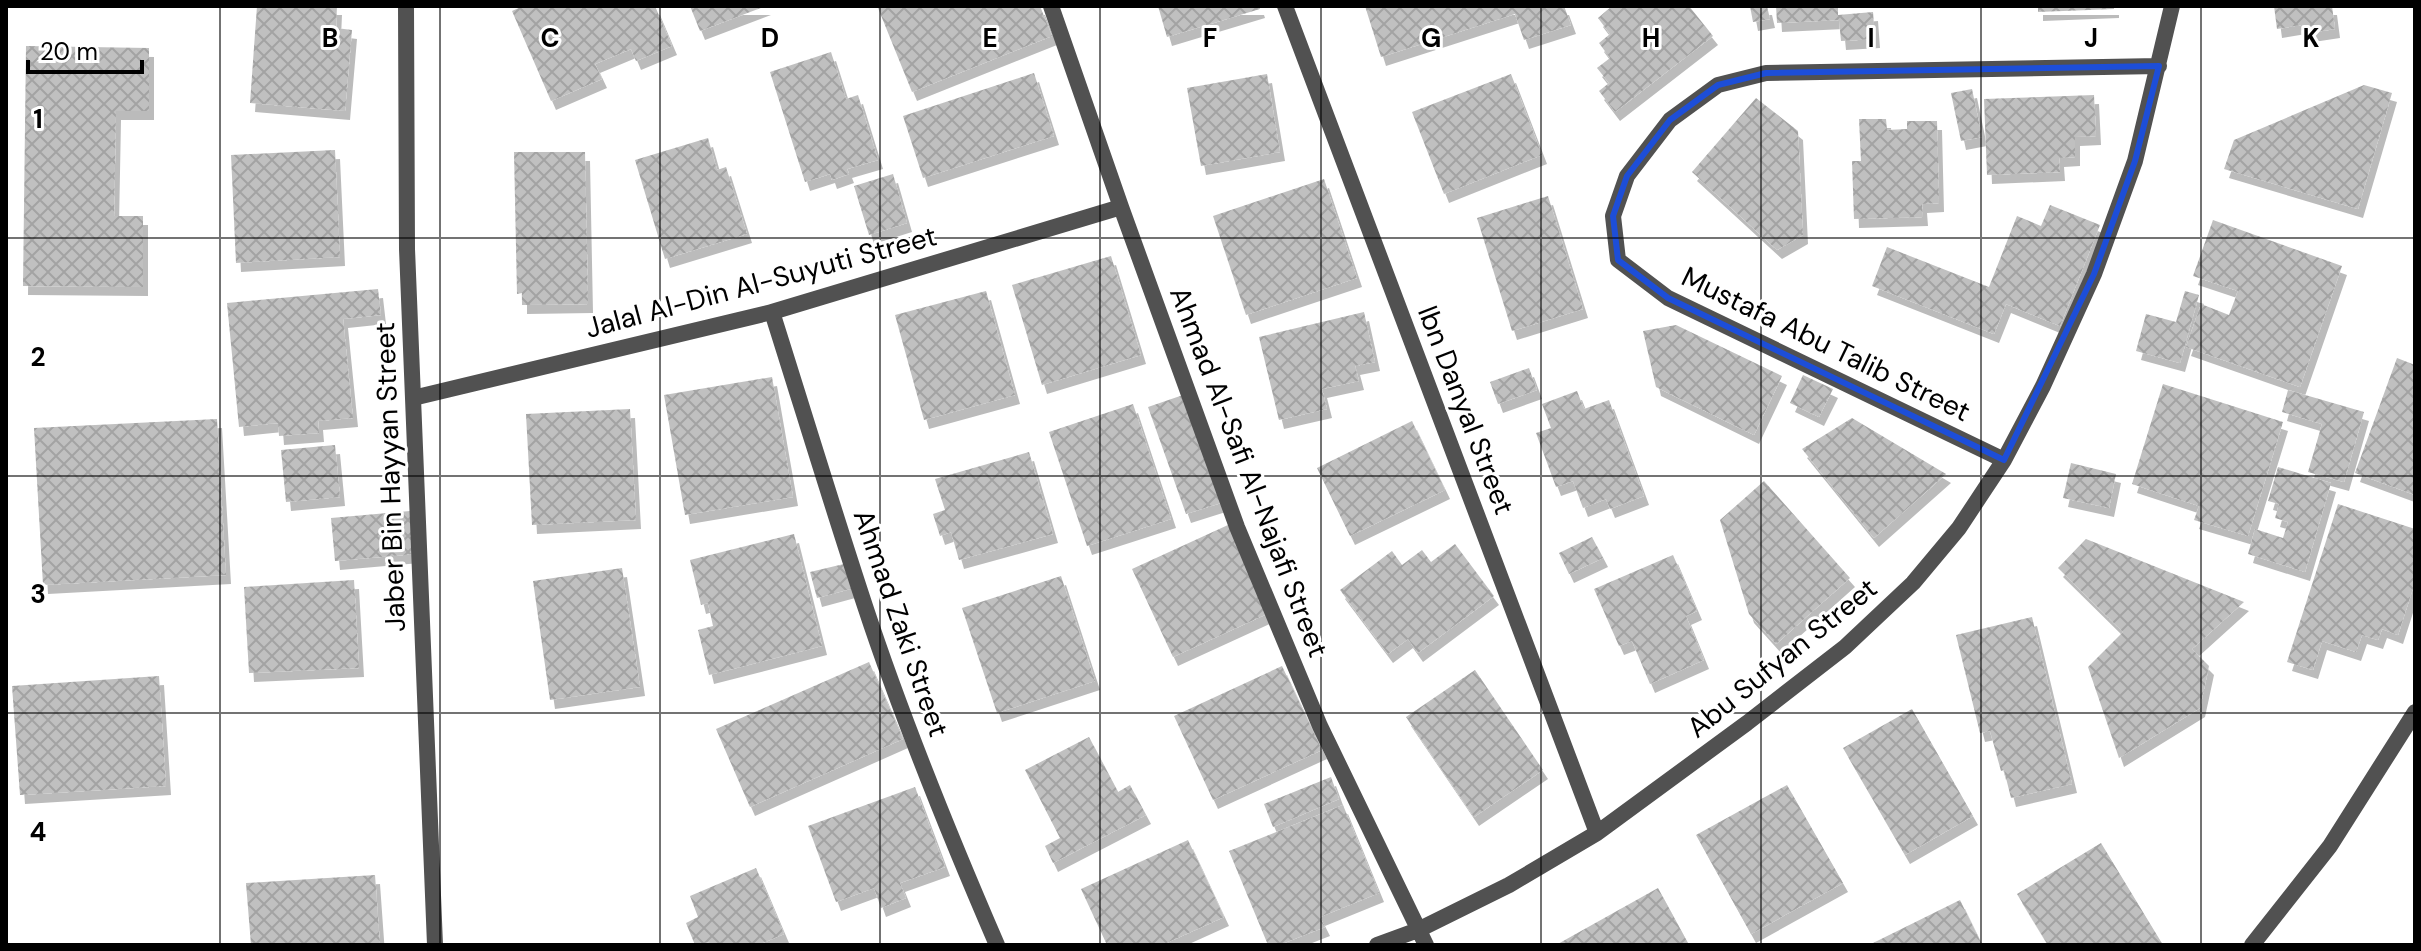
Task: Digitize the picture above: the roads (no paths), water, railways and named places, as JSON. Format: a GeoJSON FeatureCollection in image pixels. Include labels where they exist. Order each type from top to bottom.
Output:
{"type":"FeatureCollection","features":[{"type":"Feature","properties":{"kind":"street","name":"Jaber Bin Hayyan Street"},"geometry":{"type":"LineString","coordinates":[[406,6],[407,249],[435,945]]}},
{"type":"Feature","properties":{"kind":"street","name":"Ahmad Al-Safi Al-Najafi Street"},"geometry":{"type":"LineString","coordinates":[[1051,6],[1242,541],[1320,726],[1422,938]]}},
{"type":"Feature","properties":{"kind":"street","name":"Ibn Danyal Street"},"geometry":{"type":"LineString","coordinates":[[1285,6],[1597,833]]}},
{"type":"Feature","properties":{"kind":"street","name":"Abu Sufyan Street"},"geometry":{"type":"LineString","coordinates":[[1377,945],[1422,938],[1597,833],[1845,647],[1913,583],[1959,528],[2004,460],[2043,386],[2094,274],[2135,161],[2172,6]]}},
{"type":"Feature","properties":{"kind":"street","name":"Mustafa Abu Talib Street"},"geometry":{"type":"LineString","coordinates":[[2004,460],[1668,298],[1618,260],[1613,216],[1627,176],[1670,120],[1718,85],[1766,73],[2159,66]]}},
{"type":"Feature","properties":{"kind":"street","name":"Jalal Al-Din Al-Suyuti Street"},"geometry":{"type":"LineString","coordinates":[[413,398],[772,312],[1121,207]]}},
{"type":"Feature","properties":{"kind":"street","name":"Ahmad Zaki Street"},"geometry":{"type":"LineString","coordinates":[[772,312],[888,673],[961,863],[997,945]]}},
{"type":"Feature","properties":{"kind":"street"},"geometry":{"type":"LineString","coordinates":[[2252,945],[2330,846],[2415,712]]}}]}
